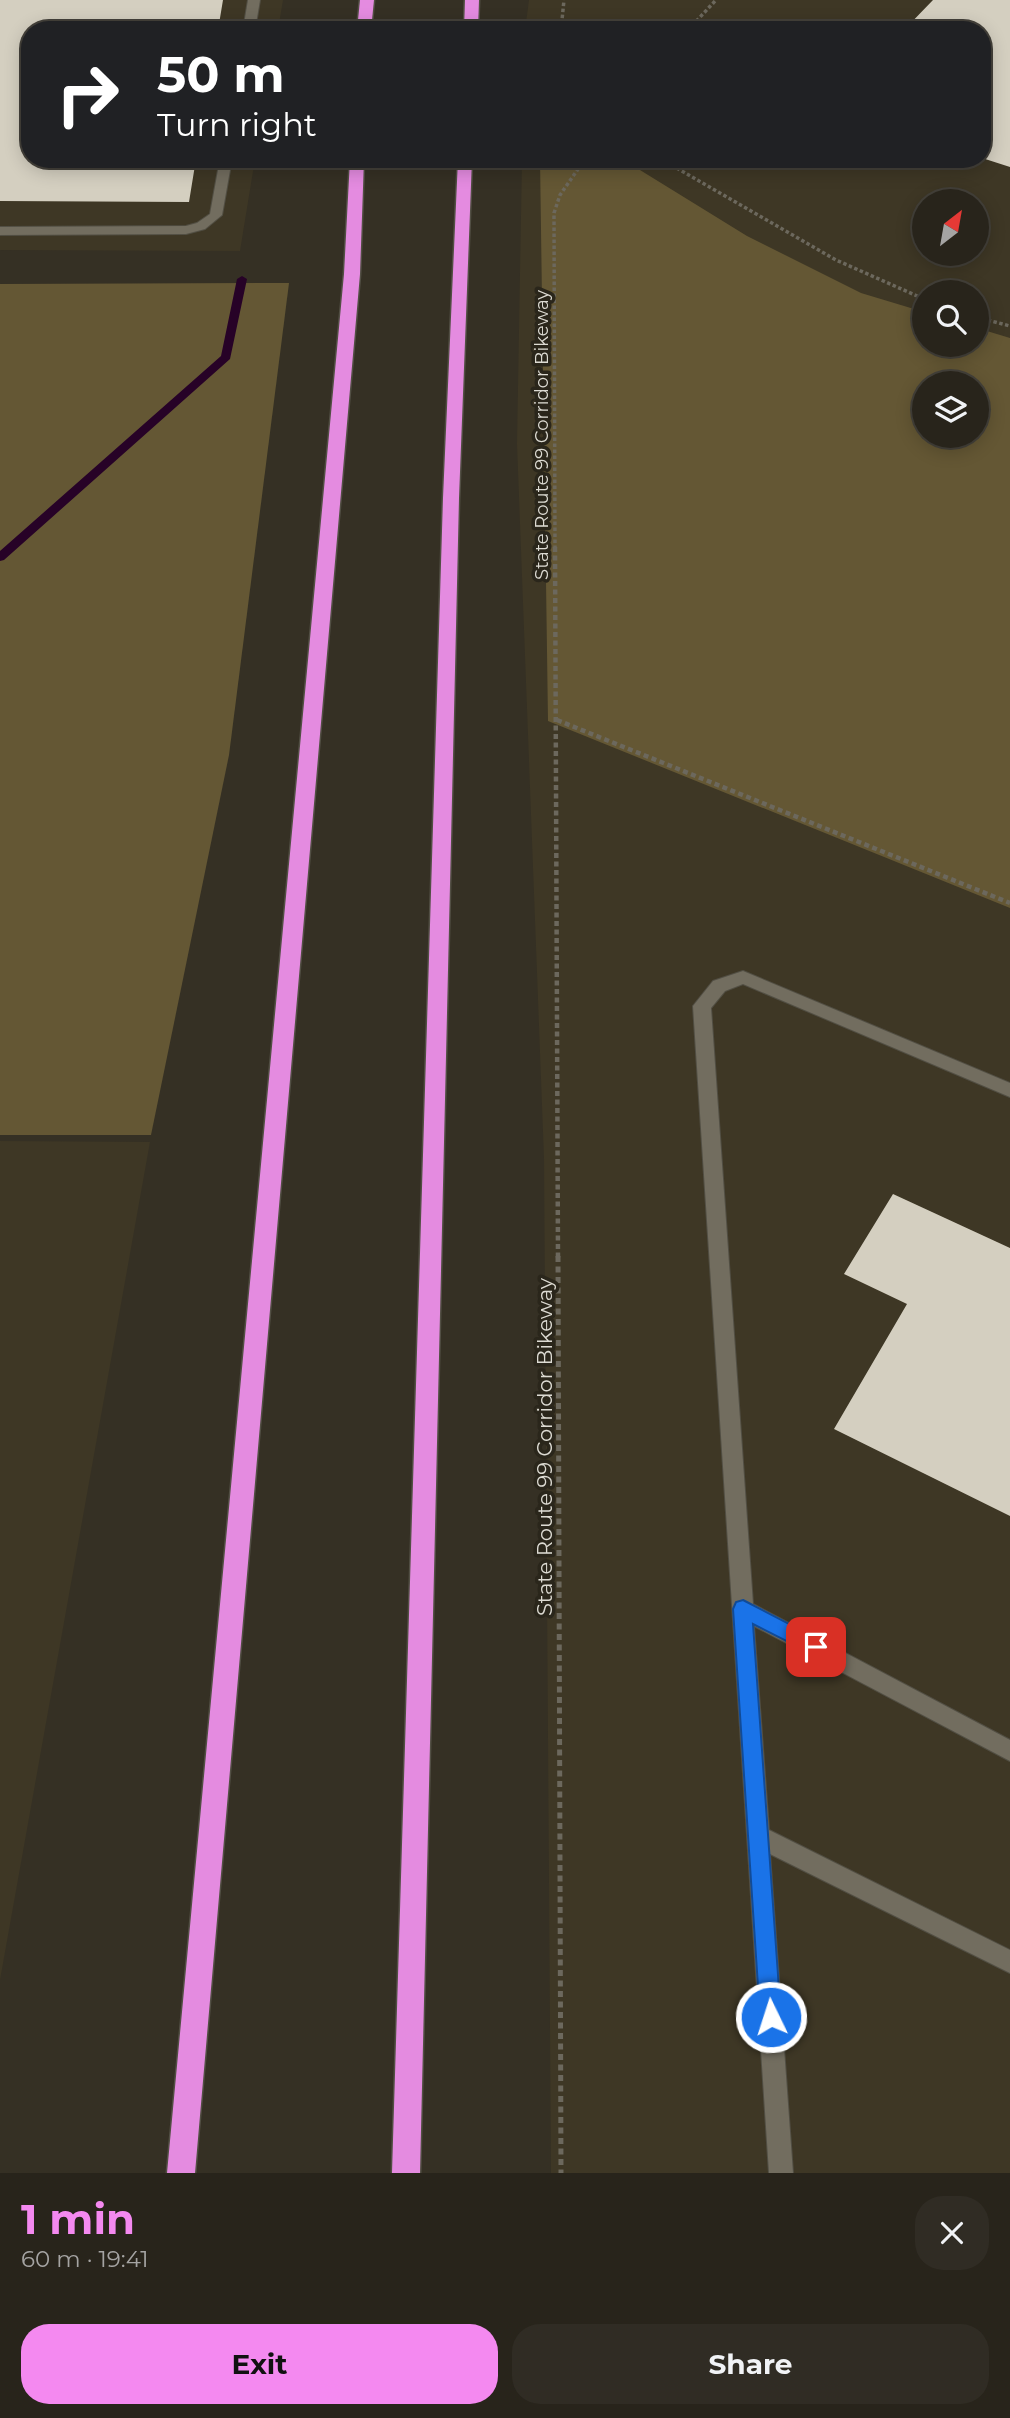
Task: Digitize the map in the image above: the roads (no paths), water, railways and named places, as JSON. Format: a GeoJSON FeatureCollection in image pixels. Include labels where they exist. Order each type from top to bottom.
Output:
{"type":"FeatureCollection","features":[{"type":"Feature","properties":{"kind":"highway"},"geometry":{"type":"LineString","coordinates":[[364,21],[365,0]]}},
{"type":"Feature","properties":{"kind":"highway"},"geometry":{"type":"LineString","coordinates":[[471,21],[472,0]]}},
{"type":"Feature","properties":{"kind":"highway"},"geometry":{"type":"LineString","coordinates":[[181,2173],[352,274],[357,168]]}},
{"type":"Feature","properties":{"kind":"highway"},"geometry":{"type":"LineString","coordinates":[[406,2173],[451,498],[465,168]]}},
{"type":"Feature","properties":{"kind":"lane"},"geometry":{"type":"LineString","coordinates":[[250,21],[254,0]]}},
{"type":"Feature","properties":{"kind":"lane"},"geometry":{"type":"LineString","coordinates":[[0,231],[186,230],[201,226],[216,215],[224,168]]}},
{"type":"Feature","properties":{"kind":"lane"},"geometry":{"type":"LineString","coordinates":[[781,2173],[702,1006],[719,986],[743,977],[1010,1090]]}},
{"type":"Feature","properties":{"kind":"lane"},"geometry":{"type":"LineString","coordinates":[[743,1609],[1010,1751]]}},
{"type":"Feature","properties":{"kind":"lane"},"geometry":{"type":"LineString","coordinates":[[758,1836],[1010,1962]]}},
{"type":"Feature","properties":{"kind":"waterway"},"geometry":{"type":"LineString","coordinates":[[0,557],[226,357],[242,279]]}}]}
